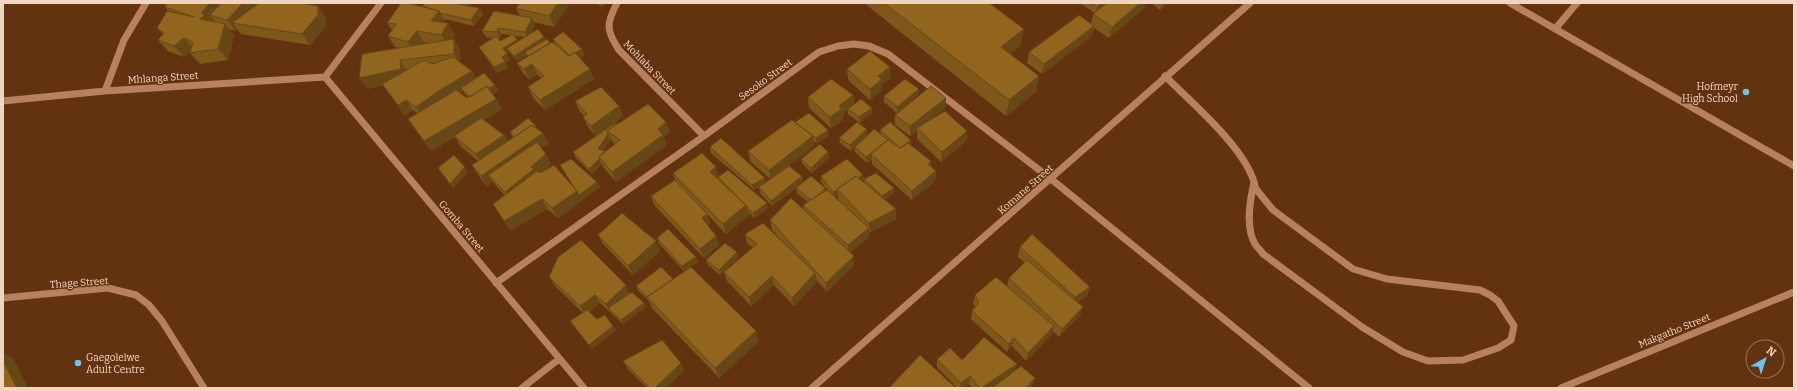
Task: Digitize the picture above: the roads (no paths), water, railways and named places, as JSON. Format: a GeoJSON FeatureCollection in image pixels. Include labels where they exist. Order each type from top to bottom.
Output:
{"type":"FeatureCollection","features":[{"type":"Feature","properties":{"kind":"street"},"geometry":{"type":"LineString","coordinates":[[105,91],[124,40],[146,3]]}},
{"type":"Feature","properties":{"kind":"street"},"geometry":{"type":"LineString","coordinates":[[325,77],[381,3]]}},
{"type":"Feature","properties":{"kind":"street","name":"Mohlaba Street"},"geometry":{"type":"LineString","coordinates":[[617,3],[607,22],[610,37],[619,50],[704,136]]}},
{"type":"Feature","properties":{"kind":"street","name":"Komane Street"},"geometry":{"type":"LineString","coordinates":[[812,388],[1051,179],[1165,76],[1250,3]]}},
{"type":"Feature","properties":{"kind":"street"},"geometry":{"type":"LineString","coordinates":[[1510,3],[1794,166]]}},
{"type":"Feature","properties":{"kind":"street"},"geometry":{"type":"LineString","coordinates":[[1555,29],[1578,3]]}},
{"type":"Feature","properties":{"kind":"street","name":"Sesoko Street"},"geometry":{"type":"LineString","coordinates":[[496,283],[704,136],[819,52],[838,46],[854,44],[869,45],[888,54],[1051,179],[1308,388]]}},
{"type":"Feature","properties":{"kind":"street"},"geometry":{"type":"LineString","coordinates":[[1165,76],[1236,149],[1251,172],[1254,181],[1256,189],[1273,210],[1353,269],[1383,278],[1471,288],[1491,295],[1505,310],[1514,326],[1511,340],[1498,348],[1463,360],[1428,361],[1403,352],[1382,340],[1263,254],[1255,243],[1251,228],[1250,196],[1254,181]]}},
{"type":"Feature","properties":{"kind":"street","name":"Mhlanga Street"},"geometry":{"type":"LineString","coordinates":[[3,101],[105,91],[325,77]]}},
{"type":"Feature","properties":{"kind":"street","name":"Gomba Street"},"geometry":{"type":"LineString","coordinates":[[325,77],[584,388]]}},
{"type":"Feature","properties":{"kind":"street","name":"Thage Street"},"geometry":{"type":"LineString","coordinates":[[3,298],[108,288],[136,295],[149,305],[162,321],[204,388]]}},
{"type":"Feature","properties":{"kind":"street","name":"Makgatho Street"},"geometry":{"type":"LineString","coordinates":[[1561,388],[1794,292]]}},
{"type":"Feature","properties":{"kind":"street"},"geometry":{"type":"LineString","coordinates":[[522,388],[559,359]]}},
{"type":"Feature","properties":{"kind":"place","name":"Hofmeyr High School"},"geometry":{"type":"Point","coordinates":[1746,92]}},
{"type":"Feature","properties":{"kind":"place","name":"Gaegolelwe Adult Centre"},"geometry":{"type":"Point","coordinates":[78,363]}}]}
